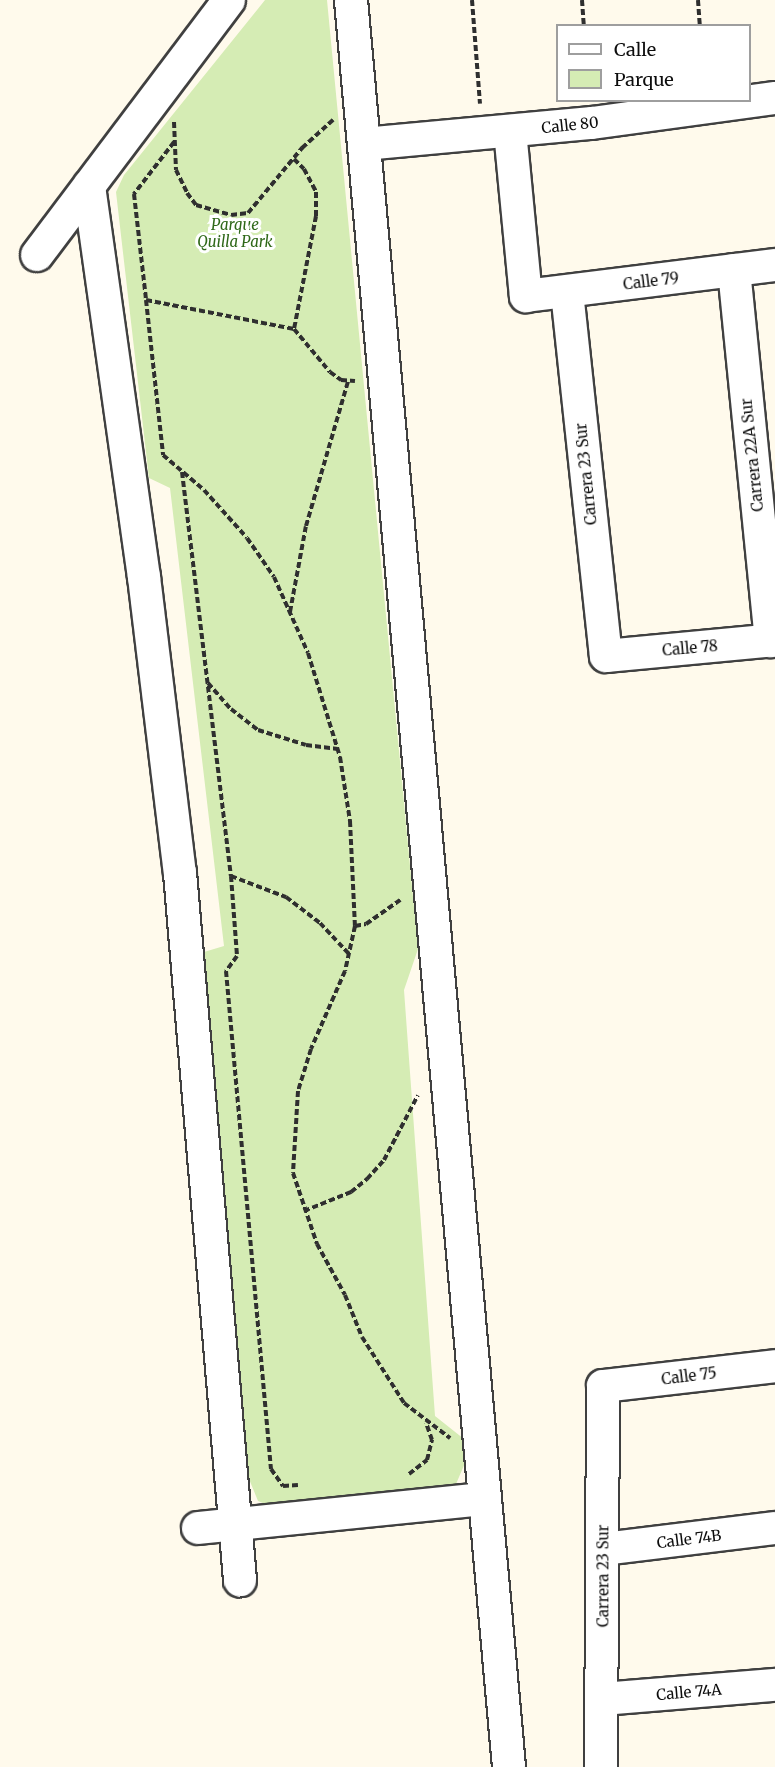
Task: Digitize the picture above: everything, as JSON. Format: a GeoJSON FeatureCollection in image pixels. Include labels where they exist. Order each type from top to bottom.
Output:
{"type":"FeatureCollection","features":[{"type":"Feature","properties":{"kind":"street"},"geometry":{"type":"LineString","coordinates":[[37,255],[229,0]]}},
{"type":"Feature","properties":{"kind":"street"},"geometry":{"type":"LineString","coordinates":[[351,0],[509,1767]]}},
{"type":"Feature","properties":{"kind":"street","name":"Calle 80"},"geometry":{"type":"LineString","coordinates":[[751,101],[775,98]]}},
{"type":"Feature","properties":{"kind":"street","name":"Calle 80"},"geometry":{"type":"LineString","coordinates":[[364,144],[496,132],[742,102]]}},
{"type":"Feature","properties":{"kind":"street","name":"Calle 79"},"geometry":{"type":"LineString","coordinates":[[496,132],[526,296],[775,266]]}},
{"type":"Feature","properties":{"kind":"street"},"geometry":{"type":"LineString","coordinates":[[89,186],[144,577],[180,873],[240,1580]]}},
{"type":"Feature","properties":{"kind":"street","name":"Carrera 22A Sur"},"geometry":{"type":"LineString","coordinates":[[734,270],[773,641]]}},
{"type":"Feature","properties":{"kind":"street","name":"Carrera 23 Sur"},"geometry":{"type":"LineString","coordinates":[[567,292],[606,656]]}},
{"type":"Feature","properties":{"kind":"street","name":"Calle 78"},"geometry":{"type":"LineString","coordinates":[[606,656],[773,641]]}},
{"type":"Feature","properties":{"kind":"street","name":"Calle 75"},"geometry":{"type":"LineString","coordinates":[[603,1386],[775,1366]]}},
{"type":"Feature","properties":{"kind":"street","name":"Carrera 23 Sur"},"geometry":{"type":"LineString","coordinates":[[601,1767],[604,1549],[603,1386]]}},
{"type":"Feature","properties":{"kind":"street"},"geometry":{"type":"LineString","coordinates":[[198,1528],[485,1499]]}},
{"type":"Feature","properties":{"kind":"street","name":"Calle 74B"},"geometry":{"type":"LineString","coordinates":[[604,1549],[775,1528]]}},
{"type":"Feature","properties":{"kind":"street","name":"Calle 74A"},"geometry":{"type":"LineString","coordinates":[[603,1699],[775,1685]]}},
{"type":"Feature","properties":{"kind":"path"},"geometry":{"type":"LineString","coordinates":[[472,0],[496,132]]}},
{"type":"Feature","properties":{"kind":"path"},"geometry":{"type":"LineString","coordinates":[[582,0],[584,24]]}},
{"type":"Feature","properties":{"kind":"path"},"geometry":{"type":"LineString","coordinates":[[698,0],[700,24]]}},
{"type":"Feature","properties":{"kind":"path"},"geometry":{"type":"LineString","coordinates":[[174,118],[176,170],[196,205],[231,215],[248,213],[294,159],[360,95]]}},
{"type":"Feature","properties":{"kind":"path"},"geometry":{"type":"LineString","coordinates":[[174,142],[135,194],[163,455],[247,538],[274,577],[308,653],[338,749],[350,821],[355,926],[349,954],[298,1091],[293,1173],[304,1210],[362,1337],[404,1403],[426,1422],[482,1460]]}},
{"type":"Feature","properties":{"kind":"path"},"geometry":{"type":"LineString","coordinates":[[294,159],[304,169],[316,192],[316,216],[294,328]]}},
{"type":"Feature","properties":{"kind":"path"},"geometry":{"type":"LineString","coordinates":[[146,300],[294,328],[330,372],[348,380],[386,383]]}},
{"type":"Feature","properties":{"kind":"path"},"geometry":{"type":"LineString","coordinates":[[290,612],[306,526],[348,380]]}},
{"type":"Feature","properties":{"kind":"path"},"geometry":{"type":"LineString","coordinates":[[181,471],[231,876],[237,956],[226,971],[271,1469],[283,1485],[309,1485]]}},
{"type":"Feature","properties":{"kind":"path"},"geometry":{"type":"LineString","coordinates":[[208,683],[231,709],[258,729],[306,745],[338,749]]}},
{"type":"Feature","properties":{"kind":"path"},"geometry":{"type":"LineString","coordinates":[[355,926],[388,911],[429,874]]}},
{"type":"Feature","properties":{"kind":"path"},"geometry":{"type":"LineString","coordinates":[[231,876],[286,897],[320,923],[349,954]]}},
{"type":"Feature","properties":{"kind":"path"},"geometry":{"type":"LineString","coordinates":[[304,1210],[343,1196],[367,1179],[399,1136],[424,1083]]}},
{"type":"Feature","properties":{"kind":"path"},"geometry":{"type":"LineString","coordinates":[[404,1475],[412,1473],[427,1460],[432,1440],[426,1422]]}},
{"type":"Feature","properties":{"kind":"green space","name":"Parque Quilla Park"},"geometry":{"type":"Polygon","coordinates":[[[265,0],[327,0],[418,949],[404,990],[435,1416],[464,1439],[465,1463],[456,1484],[268,1505],[258,1501],[249,1479],[204,952],[224,946],[170,488],[149,478],[116,192],[124,175],[265,0]]]}}]}
